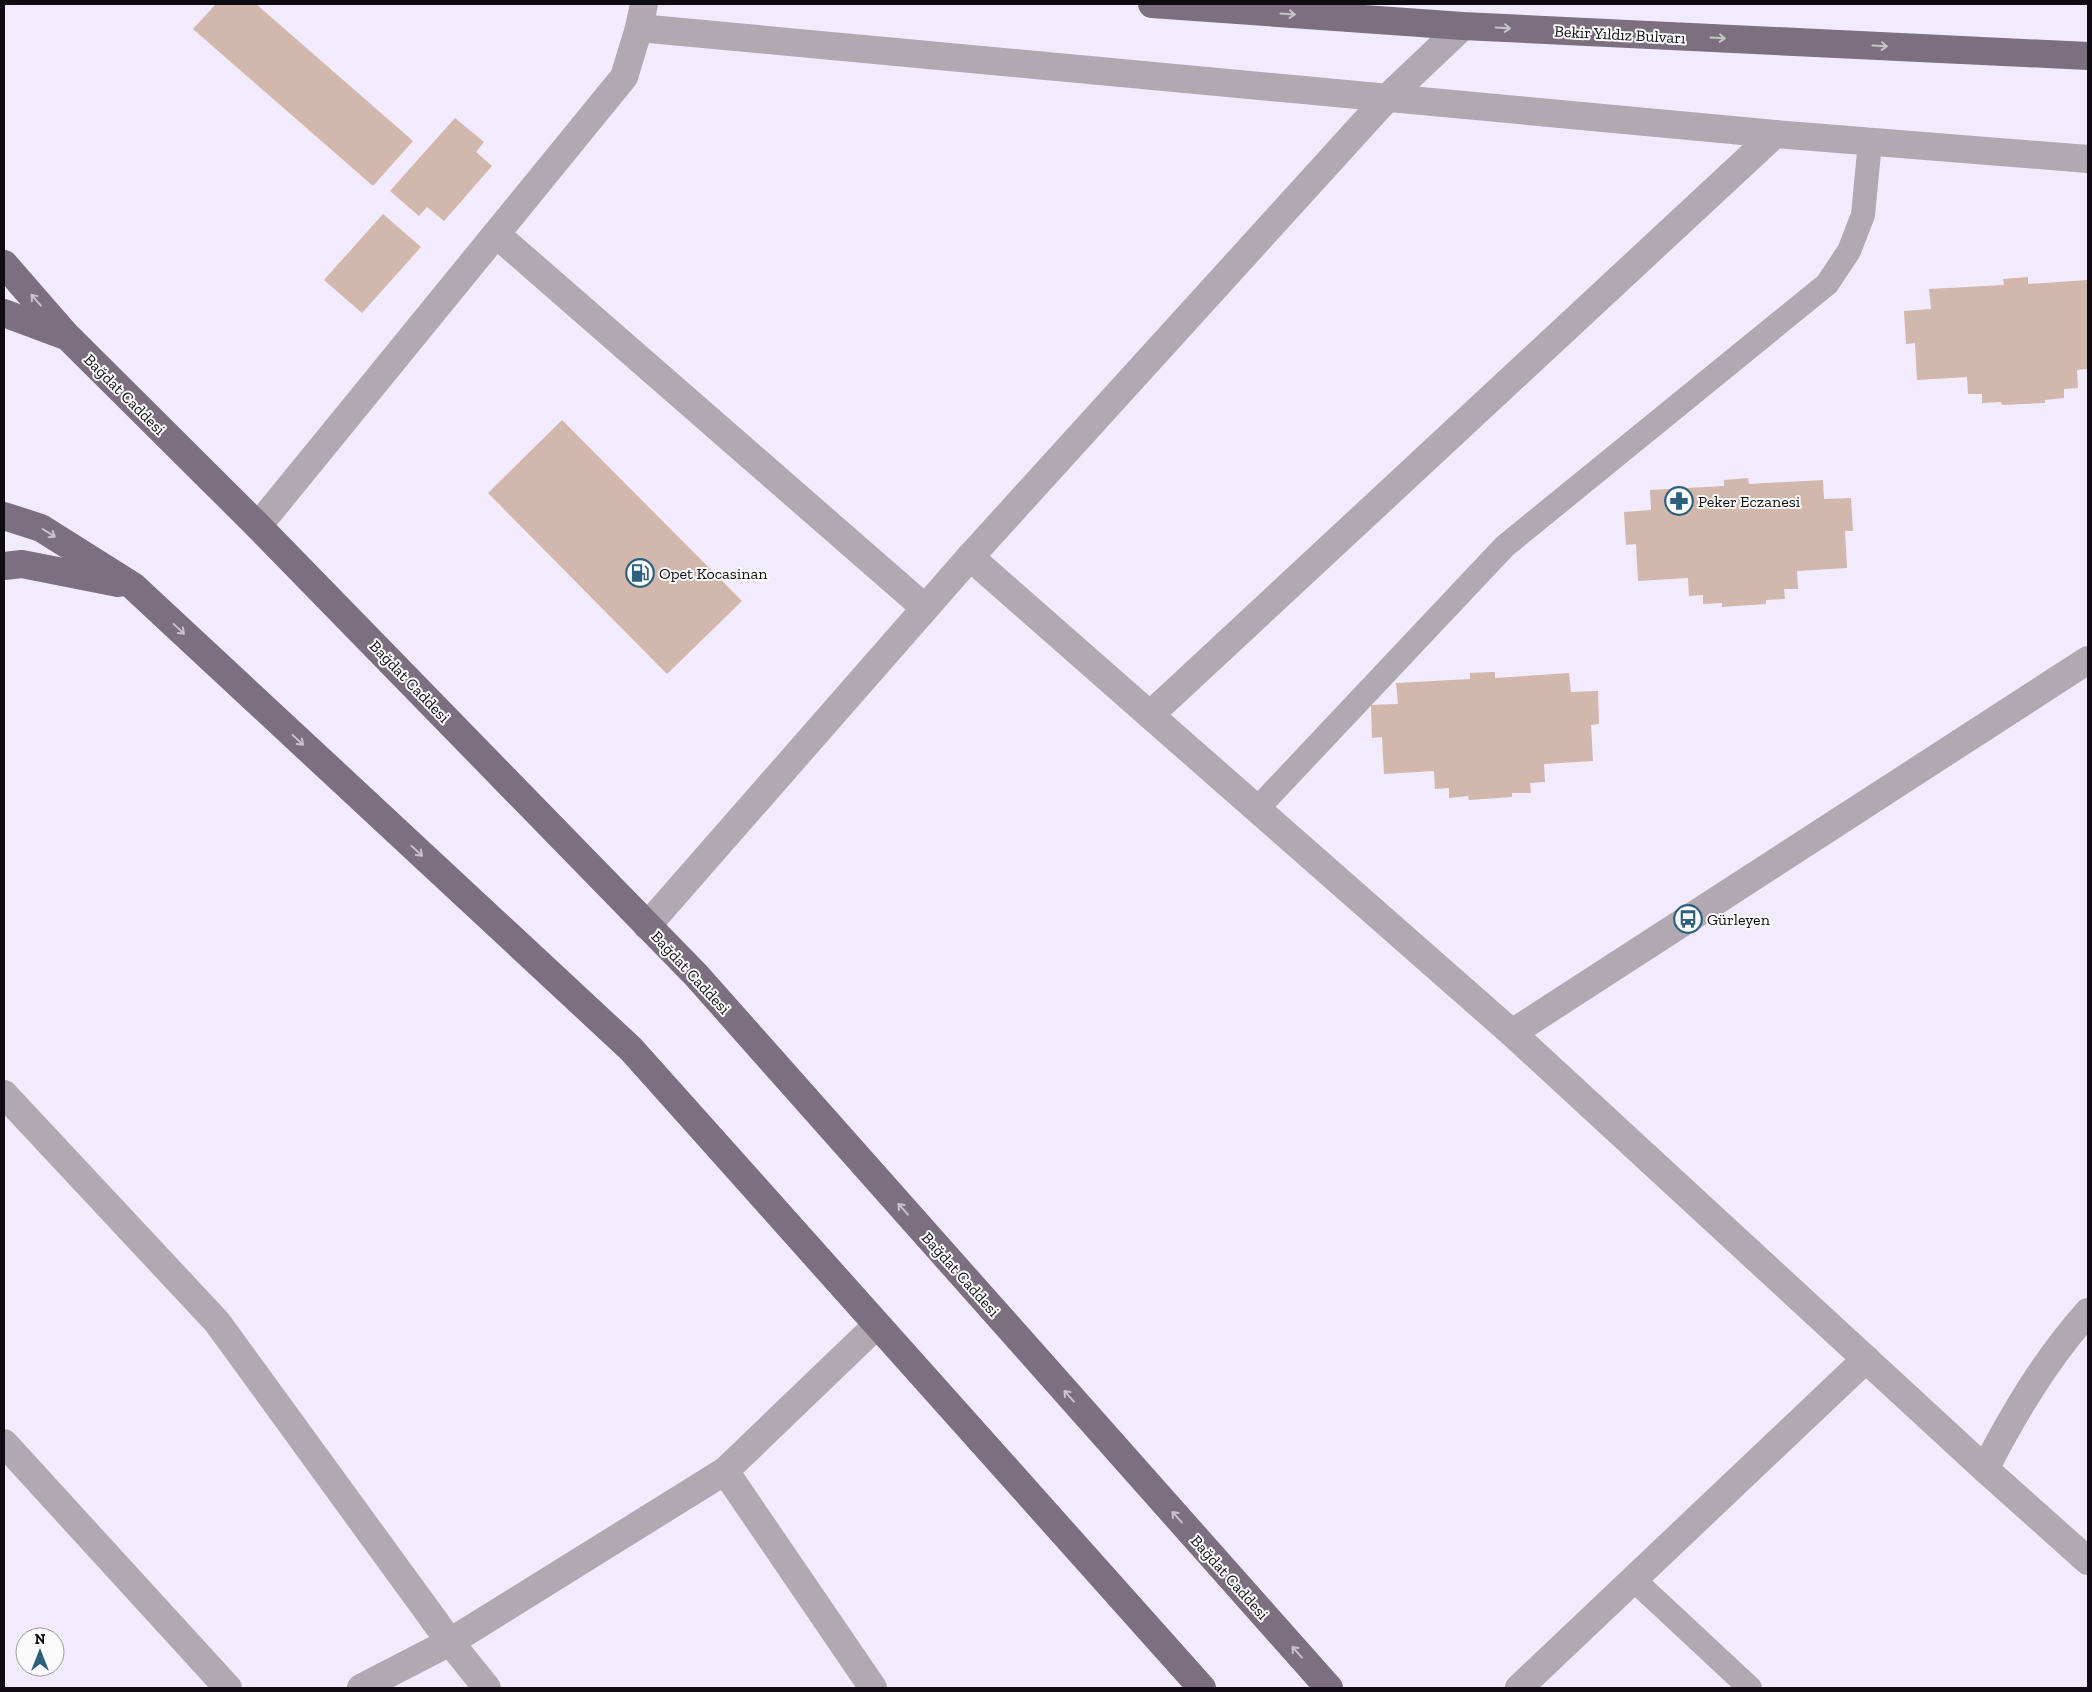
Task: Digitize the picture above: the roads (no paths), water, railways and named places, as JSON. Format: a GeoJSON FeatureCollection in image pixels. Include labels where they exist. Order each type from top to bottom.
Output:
{"type":"FeatureCollection","features":[{"type":"Feature","properties":{"kind":"main road","name":"Bekir Yıldız Bulvarı"},"geometry":{"type":"LineString","coordinates":[[1152,4],[1463,26],[2088,56]]}},
{"type":"Feature","properties":{"kind":"main road"},"geometry":{"type":"LineString","coordinates":[[4,264],[68,337]]}},
{"type":"Feature","properties":{"kind":"main road","name":"Bağdat Caddesi"},"geometry":{"type":"LineString","coordinates":[[4,313],[68,337],[258,526],[702,982],[1329,1688]]}},
{"type":"Feature","properties":{"kind":"main road"},"geometry":{"type":"LineString","coordinates":[[4,516],[41,528],[133,586],[631,1049],[1202,1688]]}},
{"type":"Feature","properties":{"kind":"main road"},"geometry":{"type":"LineString","coordinates":[[4,566],[22,564],[133,586]]}},
{"type":"Feature","properties":{"kind":"street"},"geometry":{"type":"LineString","coordinates":[[258,526],[624,77],[642,16],[1387,98],[1775,134],[2088,159]]}},
{"type":"Feature","properties":{"kind":"street"},"geometry":{"type":"LineString","coordinates":[[648,926],[970,557],[1387,98],[1463,26]]}},
{"type":"Feature","properties":{"kind":"street"},"geometry":{"type":"LineString","coordinates":[[1150,715],[1775,134]]}},
{"type":"Feature","properties":{"kind":"street"},"geometry":{"type":"LineString","coordinates":[[496,234],[925,608]]}},
{"type":"Feature","properties":{"kind":"street"},"geometry":{"type":"LineString","coordinates":[[970,557],[1512,1034],[1984,1469],[2088,1561]]}},
{"type":"Feature","properties":{"kind":"street"},"geometry":{"type":"LineString","coordinates":[[1512,1034],[2088,660]]}},
{"type":"Feature","properties":{"kind":"street"},"geometry":{"type":"LineString","coordinates":[[4,1094],[217,1322],[450,1642],[487,1688]]}},
{"type":"Feature","properties":{"kind":"street"},"geometry":{"type":"LineString","coordinates":[[1984,1469],[2012,1417],[2043,1368],[2088,1312]]}},
{"type":"Feature","properties":{"kind":"street"},"geometry":{"type":"LineString","coordinates":[[361,1688],[450,1642],[726,1471],[877,1325]]}},
{"type":"Feature","properties":{"kind":"street"},"geometry":{"type":"LineString","coordinates":[[1519,1688],[1866,1359]]}},
{"type":"Feature","properties":{"kind":"street"},"geometry":{"type":"LineString","coordinates":[[4,1443],[228,1688]]}},
{"type":"Feature","properties":{"kind":"street"},"geometry":{"type":"LineString","coordinates":[[726,1471],[873,1688]]}},
{"type":"Feature","properties":{"kind":"lane"},"geometry":{"type":"LineString","coordinates":[[1257,809],[1505,546],[1827,284],[1849,251],[1863,215],[1870,142]]}},
{"type":"Feature","properties":{"kind":"lane"},"geometry":{"type":"LineString","coordinates":[[1634,1579],[1750,1688]]}},
{"type":"Feature","properties":{"kind":"place","name":"Peker Eczanesi"},"geometry":{"type":"Point","coordinates":[1679,501]}},
{"type":"Feature","properties":{"kind":"place","name":"Opet Kocasinan"},"geometry":{"type":"Point","coordinates":[640,573]}},
{"type":"Feature","properties":{"kind":"place","name":"Gürleyen"},"geometry":{"type":"Point","coordinates":[1688,919]}}]}
